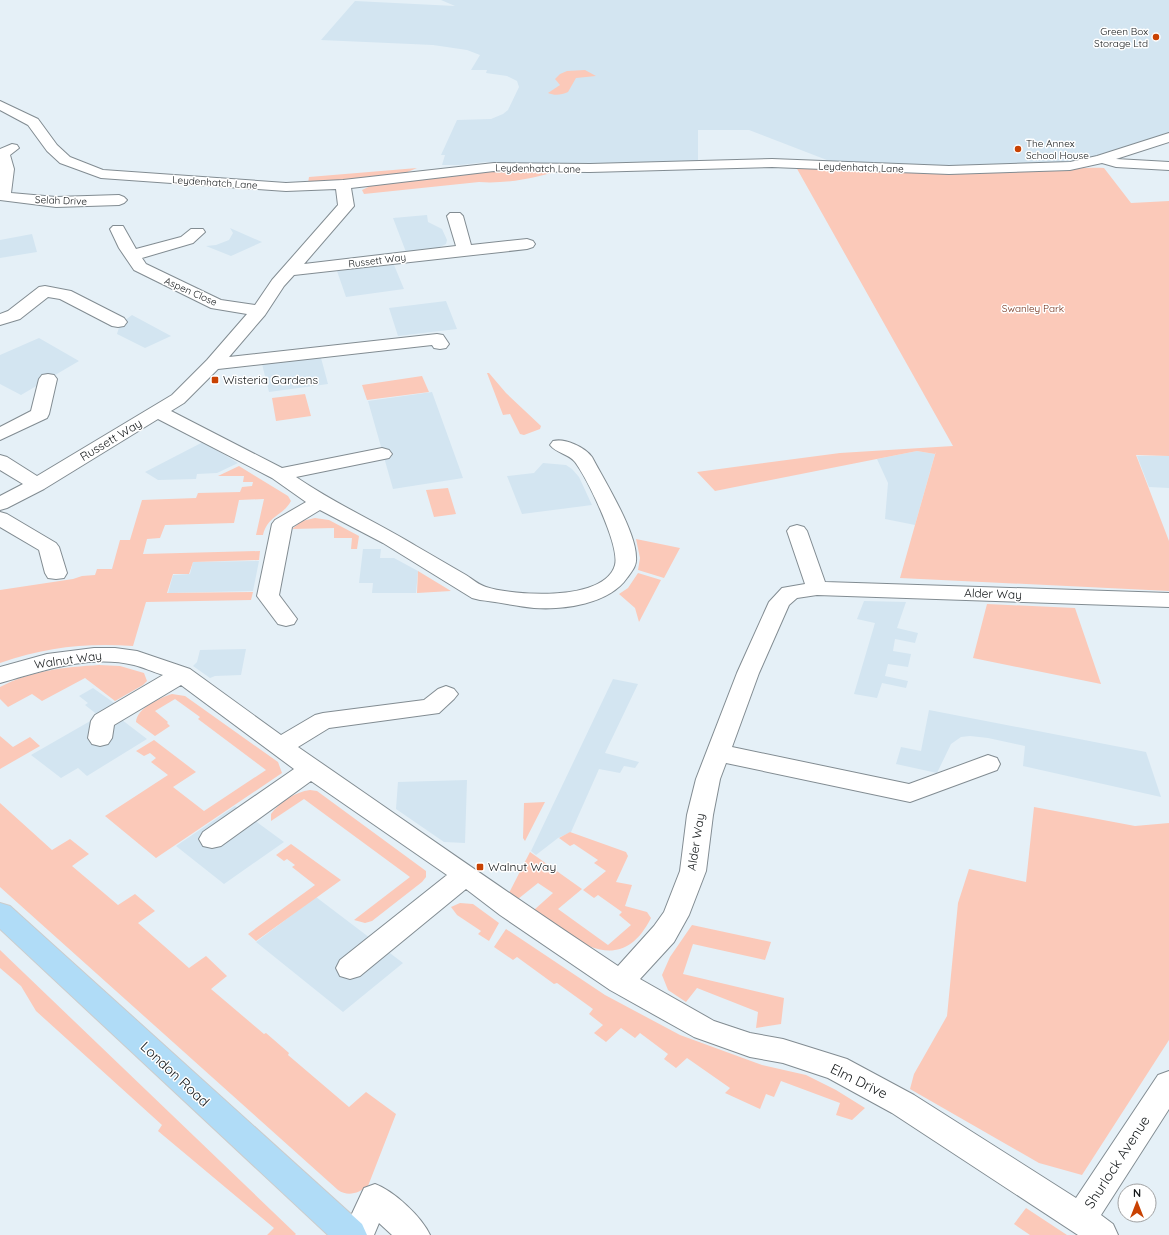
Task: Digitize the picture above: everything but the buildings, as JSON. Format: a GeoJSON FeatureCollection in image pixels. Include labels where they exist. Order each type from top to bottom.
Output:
{"type":"FeatureCollection","features":[{"type":"Feature","properties":{"kind":"main road","name":"London Road"},"geometry":{"type":"LineString","coordinates":[[0,914],[350,1235]]}},
{"type":"Feature","properties":{"kind":"street","name":"Leydenhatch Lane"},"geometry":{"type":"LineString","coordinates":[[0,105],[33,122],[52,148],[65,160],[101,174],[286,187],[343,184],[494,167],[590,168],[772,163],[949,170],[1070,166],[1101,159],[1169,136]]}},
{"type":"Feature","properties":{"kind":"street","name":"Selah Drive"},"geometry":{"type":"LineString","coordinates":[[5,152],[7,169],[1,196],[56,202],[119,200]]}},
{"type":"Feature","properties":{"kind":"street"},"geometry":{"type":"LineString","coordinates":[[1101,159],[1116,164],[1169,166]]}},
{"type":"Feature","properties":{"kind":"street","name":"Russett Way"},"geometry":{"type":"LineString","coordinates":[[0,504],[37,485],[178,399],[213,364],[259,311],[278,283],[346,206],[343,184]]}},
{"type":"Feature","properties":{"kind":"street"},"geometry":{"type":"LineString","coordinates":[[455,216],[465,250]]}},
{"type":"Feature","properties":{"kind":"street","name":"Aspen Close"},"geometry":{"type":"LineString","coordinates":[[118,229],[126,248],[133,255],[140,267],[217,304],[259,311]]}},
{"type":"Feature","properties":{"kind":"street"},"geometry":{"type":"LineString","coordinates":[[133,255],[187,240],[197,232]]}},
{"type":"Feature","properties":{"kind":"street","name":"Russett Way"},"geometry":{"type":"LineString","coordinates":[[289,271],[527,244]]}},
{"type":"Feature","properties":{"kind":"street"},"geometry":{"type":"LineString","coordinates":[[0,320],[14,314],[44,292],[65,295],[118,322]]}},
{"type":"Feature","properties":{"kind":"street"},"geometry":{"type":"LineString","coordinates":[[213,364],[437,339],[440,344]]}},
{"type":"Feature","properties":{"kind":"street"},"geometry":{"type":"LineString","coordinates":[[0,434],[40,414],[48,379]]}},
{"type":"Feature","properties":{"kind":"street"},"geometry":{"type":"LineString","coordinates":[[157,411],[279,474],[320,502],[390,539],[480,593],[535,601],[562,600],[583,596],[603,589],[615,580],[625,566],[626,556],[624,544],[608,505],[582,457],[560,444]]}},
{"type":"Feature","properties":{"kind":"street"},"geometry":{"type":"LineString","coordinates":[[279,474],[382,454]]}},
{"type":"Feature","properties":{"kind":"street"},"geometry":{"type":"LineString","coordinates":[[0,461],[37,485]]}},
{"type":"Feature","properties":{"kind":"street"},"geometry":{"type":"LineString","coordinates":[[286,620],[268,596],[282,524],[320,502]]}},
{"type":"Feature","properties":{"kind":"street"},"geometry":{"type":"LineString","coordinates":[[0,518],[48,547],[56,574]]}},
{"type":"Feature","properties":{"kind":"street"},"geometry":{"type":"LineString","coordinates":[[797,531],[817,588]]}},
{"type":"Feature","properties":{"kind":"street","name":"Alder Way"},"geometry":{"type":"LineString","coordinates":[[620,982],[664,934],[676,915],[693,871],[700,815],[708,779],[748,673],[780,602],[790,592],[817,588],[1169,600]]}},
{"type":"Feature","properties":{"kind":"street","name":"Walnut Way"},"geometry":{"type":"LineString","coordinates":[[0,675],[47,661],[94,655],[115,655],[137,658],[182,674],[280,747],[466,875],[509,908],[620,982]]}},
{"type":"Feature","properties":{"kind":"street"},"geometry":{"type":"LineString","coordinates":[[100,738],[104,721],[182,674]]}},
{"type":"Feature","properties":{"kind":"street"},"geometry":{"type":"LineString","coordinates":[[280,747],[323,721],[431,707],[446,694]]}},
{"type":"Feature","properties":{"kind":"street"},"geometry":{"type":"LineString","coordinates":[[718,753],[910,793],[988,764]]}},
{"type":"Feature","properties":{"kind":"street"},"geometry":{"type":"LineString","coordinates":[[212,839],[312,768]]}},
{"type":"Feature","properties":{"kind":"street"},"geometry":{"type":"LineString","coordinates":[[350,968],[466,875]]}},
{"type":"Feature","properties":{"kind":"street","name":"Elm Drive"},"geometry":{"type":"LineString","coordinates":[[620,982],[704,1029],[750,1045],[783,1051],[837,1068],[903,1104],[1092,1226]]}},
{"type":"Feature","properties":{"kind":"street","name":"Shurlock Avenue"},"geometry":{"type":"LineString","coordinates":[[1092,1226],[1169,1084]]}},
{"type":"Feature","properties":{"kind":"street"},"geometry":{"type":"LineString","coordinates":[[358,1235],[375,1198],[414,1235]]}},
{"type":"Feature","properties":{"kind":"shaded area"},"geometry":{"type":"Polygon","coordinates":[[[441,0],[1169,0],[1169,133],[1115,152],[1062,163],[974,166],[832,162],[749,130],[698,130],[698,162],[567,166],[486,162],[460,165],[442,165],[445,155],[441,155],[457,120],[491,119],[503,114],[508,110],[519,87],[517,81],[507,76],[486,73],[487,70],[471,70],[480,55],[467,50],[433,45],[321,40],[355,1],[455,6],[441,0]]]}},
{"type":"Feature","properties":{"kind":"shaded area"},"geometry":{"type":"Polygon","coordinates":[[[427,215],[428,222],[442,229],[447,240],[446,244],[438,248],[406,252],[393,218],[427,215]]]}},
{"type":"Feature","properties":{"kind":"shaded area"},"geometry":{"type":"Polygon","coordinates":[[[230,228],[262,242],[231,256],[206,246],[216,245],[229,240],[233,233],[230,228]]]}},
{"type":"Feature","properties":{"kind":"shaded area"},"geometry":{"type":"Polygon","coordinates":[[[32,234],[37,252],[0,258],[0,240],[32,234]]]}},
{"type":"Feature","properties":{"kind":"shaded area"},"geometry":{"type":"Polygon","coordinates":[[[394,265],[404,289],[346,297],[337,271],[394,265]]]}},
{"type":"Feature","properties":{"kind":"shaded area"},"geometry":{"type":"Polygon","coordinates":[[[446,301],[457,329],[398,336],[389,308],[446,301]]]}},
{"type":"Feature","properties":{"kind":"shaded area"},"geometry":{"type":"Polygon","coordinates":[[[132,315],[171,336],[145,348],[117,334],[120,324],[132,315]]]}},
{"type":"Feature","properties":{"kind":"shaded area"},"geometry":{"type":"Polygon","coordinates":[[[39,338],[79,361],[21,395],[0,384],[0,355],[39,338]]]}},
{"type":"Feature","properties":{"kind":"shaded area"},"geometry":{"type":"Polygon","coordinates":[[[321,358],[328,384],[269,392],[262,364],[321,358]]]}},
{"type":"Feature","properties":{"kind":"shaded area"},"geometry":{"type":"Polygon","coordinates":[[[432,392],[463,478],[393,489],[368,401],[432,392]]]}},
{"type":"Feature","properties":{"kind":"shaded area"},"geometry":{"type":"Polygon","coordinates":[[[203,442],[238,463],[217,473],[197,474],[196,479],[158,480],[145,472],[203,442]]]}},
{"type":"Feature","properties":{"kind":"shaded area"},"geometry":{"type":"Polygon","coordinates":[[[917,451],[935,454],[915,525],[885,519],[888,483],[877,459],[917,451]]]}},
{"type":"Feature","properties":{"kind":"shaded area"},"geometry":{"type":"Polygon","coordinates":[[[1137,456],[1169,456],[1169,488],[1149,487],[1137,456]]]}},
{"type":"Feature","properties":{"kind":"shaded area"},"geometry":{"type":"Polygon","coordinates":[[[543,463],[566,465],[572,469],[579,477],[592,505],[522,514],[507,476],[534,473],[543,463]]]}},
{"type":"Feature","properties":{"kind":"shaded area"},"geometry":{"type":"Polygon","coordinates":[[[363,549],[381,549],[380,558],[394,558],[418,571],[416,593],[372,593],[373,583],[359,583],[363,549]]]}},
{"type":"Feature","properties":{"kind":"shaded area"},"geometry":{"type":"Polygon","coordinates":[[[259,561],[253,591],[168,593],[173,575],[190,574],[193,562],[259,561]]]}},
{"type":"Feature","properties":{"kind":"shaded area"},"geometry":{"type":"Polygon","coordinates":[[[864,601],[906,602],[897,628],[918,633],[915,643],[895,639],[893,651],[911,654],[908,667],[888,664],[885,676],[908,681],[906,688],[882,683],[877,698],[854,694],[875,623],[857,619],[864,601]]]}},
{"type":"Feature","properties":{"kind":"shaded area"},"geometry":{"type":"Polygon","coordinates":[[[246,649],[241,675],[215,676],[210,678],[193,666],[197,662],[200,650],[246,649]]]}},
{"type":"Feature","properties":{"kind":"shaded area"},"geometry":{"type":"Polygon","coordinates":[[[613,679],[638,684],[605,753],[639,762],[635,768],[624,766],[620,773],[599,769],[571,832],[558,838],[536,855],[531,851],[613,679]]]}},
{"type":"Feature","properties":{"kind":"shaded area"},"geometry":{"type":"Polygon","coordinates":[[[93,688],[117,705],[109,710],[147,739],[87,776],[78,768],[61,778],[31,755],[99,716],[85,705],[88,703],[79,696],[93,688]]]}},
{"type":"Feature","properties":{"kind":"shaded area"},"geometry":{"type":"Polygon","coordinates":[[[929,710],[1146,752],[1161,797],[1023,766],[1025,746],[988,738],[970,736],[961,737],[951,744],[937,773],[896,764],[901,747],[921,751],[929,710]]]}},
{"type":"Feature","properties":{"kind":"shaded area"},"geometry":{"type":"Polygon","coordinates":[[[467,780],[465,843],[444,842],[396,809],[398,782],[467,780]]]}},
{"type":"Feature","properties":{"kind":"shaded area"},"geometry":{"type":"Polygon","coordinates":[[[235,806],[284,842],[224,884],[176,846],[235,806]]]}},
{"type":"Feature","properties":{"kind":"shaded area"},"geometry":{"type":"Polygon","coordinates":[[[316,897],[403,963],[343,1012],[256,942],[316,897]]]}},
{"type":"Feature","properties":{"kind":"green space"},"geometry":{"type":"Polygon","coordinates":[[[585,70],[596,76],[576,78],[568,92],[556,95],[548,93],[560,85],[555,79],[560,74],[567,71],[585,70]]]}},
{"type":"Feature","properties":{"kind":"green space","name":"Swanley Park"},"geometry":{"type":"Polygon","coordinates":[[[796,167],[958,173],[1104,168],[1131,203],[1169,201],[1169,456],[1136,455],[1169,541],[1169,591],[900,578],[936,451],[935,454],[917,451],[715,491],[697,472],[840,453],[953,446],[796,167]]]}},
{"type":"Feature","properties":{"kind":"green space"},"geometry":{"type":"Polygon","coordinates":[[[417,168],[398,176],[308,183],[309,177],[417,168]]]}},
{"type":"Feature","properties":{"kind":"green space"},"geometry":{"type":"Polygon","coordinates":[[[564,169],[533,178],[511,181],[479,182],[364,194],[362,190],[379,182],[488,170],[564,169]]]}},
{"type":"Feature","properties":{"kind":"green space"},"geometry":{"type":"Polygon","coordinates":[[[487,373],[489,373],[506,393],[541,426],[540,429],[524,435],[520,434],[510,414],[503,415],[487,373]]]}},
{"type":"Feature","properties":{"kind":"green space"},"geometry":{"type":"Polygon","coordinates":[[[422,376],[429,392],[367,400],[362,385],[422,376]]]}},
{"type":"Feature","properties":{"kind":"green space"},"geometry":{"type":"Polygon","coordinates":[[[305,394],[311,416],[276,421],[272,398],[305,394]]]}},
{"type":"Feature","properties":{"kind":"green space"},"geometry":{"type":"Polygon","coordinates":[[[239,466],[288,496],[291,501],[284,510],[268,523],[263,535],[256,535],[264,499],[239,500],[234,523],[165,525],[160,538],[147,539],[143,554],[260,551],[259,560],[193,562],[189,574],[173,574],[167,593],[253,592],[251,600],[146,602],[133,646],[98,645],[66,647],[33,653],[0,663],[0,590],[95,575],[97,569],[112,569],[120,540],[130,540],[142,500],[196,498],[198,493],[240,492],[242,487],[252,486],[253,482],[243,482],[244,476],[218,476],[239,466]]]}},
{"type":"Feature","properties":{"kind":"green space"},"geometry":{"type":"Polygon","coordinates":[[[448,488],[456,514],[434,517],[426,490],[448,488]]]}},
{"type":"Feature","properties":{"kind":"green space"},"geometry":{"type":"Polygon","coordinates":[[[315,518],[329,520],[359,536],[357,549],[351,549],[352,538],[334,538],[334,528],[292,529],[302,521],[315,518]]]}},
{"type":"Feature","properties":{"kind":"green space"},"geometry":{"type":"Polygon","coordinates":[[[636,539],[680,548],[664,578],[638,570],[640,558],[636,539]]]}},
{"type":"Feature","properties":{"kind":"green space"},"geometry":{"type":"Polygon","coordinates":[[[418,571],[451,591],[417,593],[418,571]]]}},
{"type":"Feature","properties":{"kind":"green space"},"geometry":{"type":"Polygon","coordinates":[[[638,573],[661,580],[639,622],[635,608],[619,594],[628,588],[638,573]]]}},
{"type":"Feature","properties":{"kind":"green space"},"geometry":{"type":"Polygon","coordinates":[[[987,604],[1075,608],[1101,684],[973,658],[987,604]]]}},
{"type":"Feature","properties":{"kind":"green space"},"geometry":{"type":"Polygon","coordinates":[[[99,665],[120,666],[144,673],[147,681],[143,685],[115,701],[85,678],[42,701],[32,694],[8,707],[0,699],[0,687],[23,677],[73,667],[99,665]]]}},
{"type":"Feature","properties":{"kind":"green space"},"geometry":{"type":"Polygon","coordinates":[[[172,694],[185,696],[278,762],[282,773],[156,858],[105,816],[168,775],[151,762],[156,758],[150,753],[144,756],[136,751],[154,740],[196,772],[173,787],[204,811],[266,770],[198,719],[200,717],[175,699],[155,711],[168,722],[167,723],[170,726],[155,736],[136,722],[140,712],[150,704],[172,694]]]}},
{"type":"Feature","properties":{"kind":"green space"},"geometry":{"type":"Polygon","coordinates":[[[0,736],[13,747],[30,737],[40,746],[0,769],[0,736]]]}},
{"type":"Feature","properties":{"kind":"green space"},"geometry":{"type":"Polygon","coordinates":[[[310,790],[317,791],[426,871],[426,877],[422,882],[372,921],[365,923],[354,920],[410,877],[304,799],[271,821],[271,814],[279,805],[293,795],[310,790]]]}},
{"type":"Feature","properties":{"kind":"green space"},"geometry":{"type":"Polygon","coordinates":[[[545,802],[525,841],[523,838],[524,803],[545,802]]]}},
{"type":"Feature","properties":{"kind":"green space"},"geometry":{"type":"Polygon","coordinates":[[[0,803],[52,850],[70,839],[89,854],[72,866],[118,905],[135,894],[155,911],[138,923],[189,968],[206,956],[227,976],[211,989],[264,1034],[266,1033],[289,1053],[288,1055],[349,1107],[366,1092],[396,1114],[368,1186],[361,1191],[350,1194],[338,1190],[0,887],[0,803]]]}},
{"type":"Feature","properties":{"kind":"green space"},"geometry":{"type":"Polygon","coordinates":[[[1034,807],[1135,826],[1169,823],[1169,1040],[1082,1175],[1039,1163],[910,1089],[914,1074],[947,1016],[958,903],[969,869],[1026,882],[1034,807]]]}},
{"type":"Feature","properties":{"kind":"green space"},"geometry":{"type":"Polygon","coordinates":[[[570,832],[626,852],[628,856],[616,882],[632,885],[625,906],[647,912],[651,918],[638,937],[625,947],[610,951],[595,948],[564,932],[534,910],[553,893],[538,883],[518,899],[509,893],[530,852],[582,889],[558,909],[608,945],[631,925],[619,915],[622,912],[598,895],[594,898],[583,890],[606,871],[594,863],[598,860],[574,844],[570,846],[559,838],[570,832]]]}},
{"type":"Feature","properties":{"kind":"green space"},"geometry":{"type":"Polygon","coordinates":[[[291,844],[341,880],[256,941],[248,934],[315,885],[292,867],[295,865],[287,859],[284,861],[276,855],[291,844]]]}},
{"type":"Feature","properties":{"kind":"green space"},"geometry":{"type":"Polygon","coordinates":[[[460,903],[473,904],[499,923],[489,941],[478,934],[481,931],[457,915],[451,907],[460,903]]]}},
{"type":"Feature","properties":{"kind":"green space"},"geometry":{"type":"Polygon","coordinates":[[[692,925],[771,942],[765,960],[693,944],[683,974],[784,998],[781,1024],[756,1028],[758,1012],[697,988],[686,1002],[668,990],[662,975],[670,957],[692,925]]]}},
{"type":"Feature","properties":{"kind":"green space"},"geometry":{"type":"Polygon","coordinates":[[[506,929],[605,995],[680,1035],[762,1065],[806,1075],[836,1090],[865,1108],[852,1120],[836,1115],[840,1103],[781,1081],[774,1097],[766,1094],[760,1109],[725,1093],[730,1088],[687,1058],[676,1068],[664,1059],[668,1054],[640,1033],[635,1038],[621,1028],[606,1042],[594,1033],[603,1025],[589,1014],[593,1009],[557,983],[554,984],[517,957],[513,960],[494,947],[506,929]]]}},
{"type":"Feature","properties":{"kind":"green space"},"geometry":{"type":"Polygon","coordinates":[[[0,950],[296,1234],[267,1235],[274,1228],[158,1131],[162,1125],[36,1011],[21,986],[0,968],[0,950]]]}},
{"type":"Feature","properties":{"kind":"green space"},"geometry":{"type":"Polygon","coordinates":[[[1026,1208],[1067,1235],[1030,1235],[1014,1224],[1026,1208]]]}},
{"type":"Feature","properties":{"kind":"place","name":"Green Box Storage Ltd"},"geometry":{"type":"Point","coordinates":[1156,37]}},
{"type":"Feature","properties":{"kind":"place","name":"The Annex School House"},"geometry":{"type":"Point","coordinates":[1018,149]}},
{"type":"Feature","properties":{"kind":"place","name":"Wisteria Gardens"},"geometry":{"type":"Point","coordinates":[215,380]}},
{"type":"Feature","properties":{"kind":"place","name":"Walnut Way"},"geometry":{"type":"Point","coordinates":[480,867]}}]}
